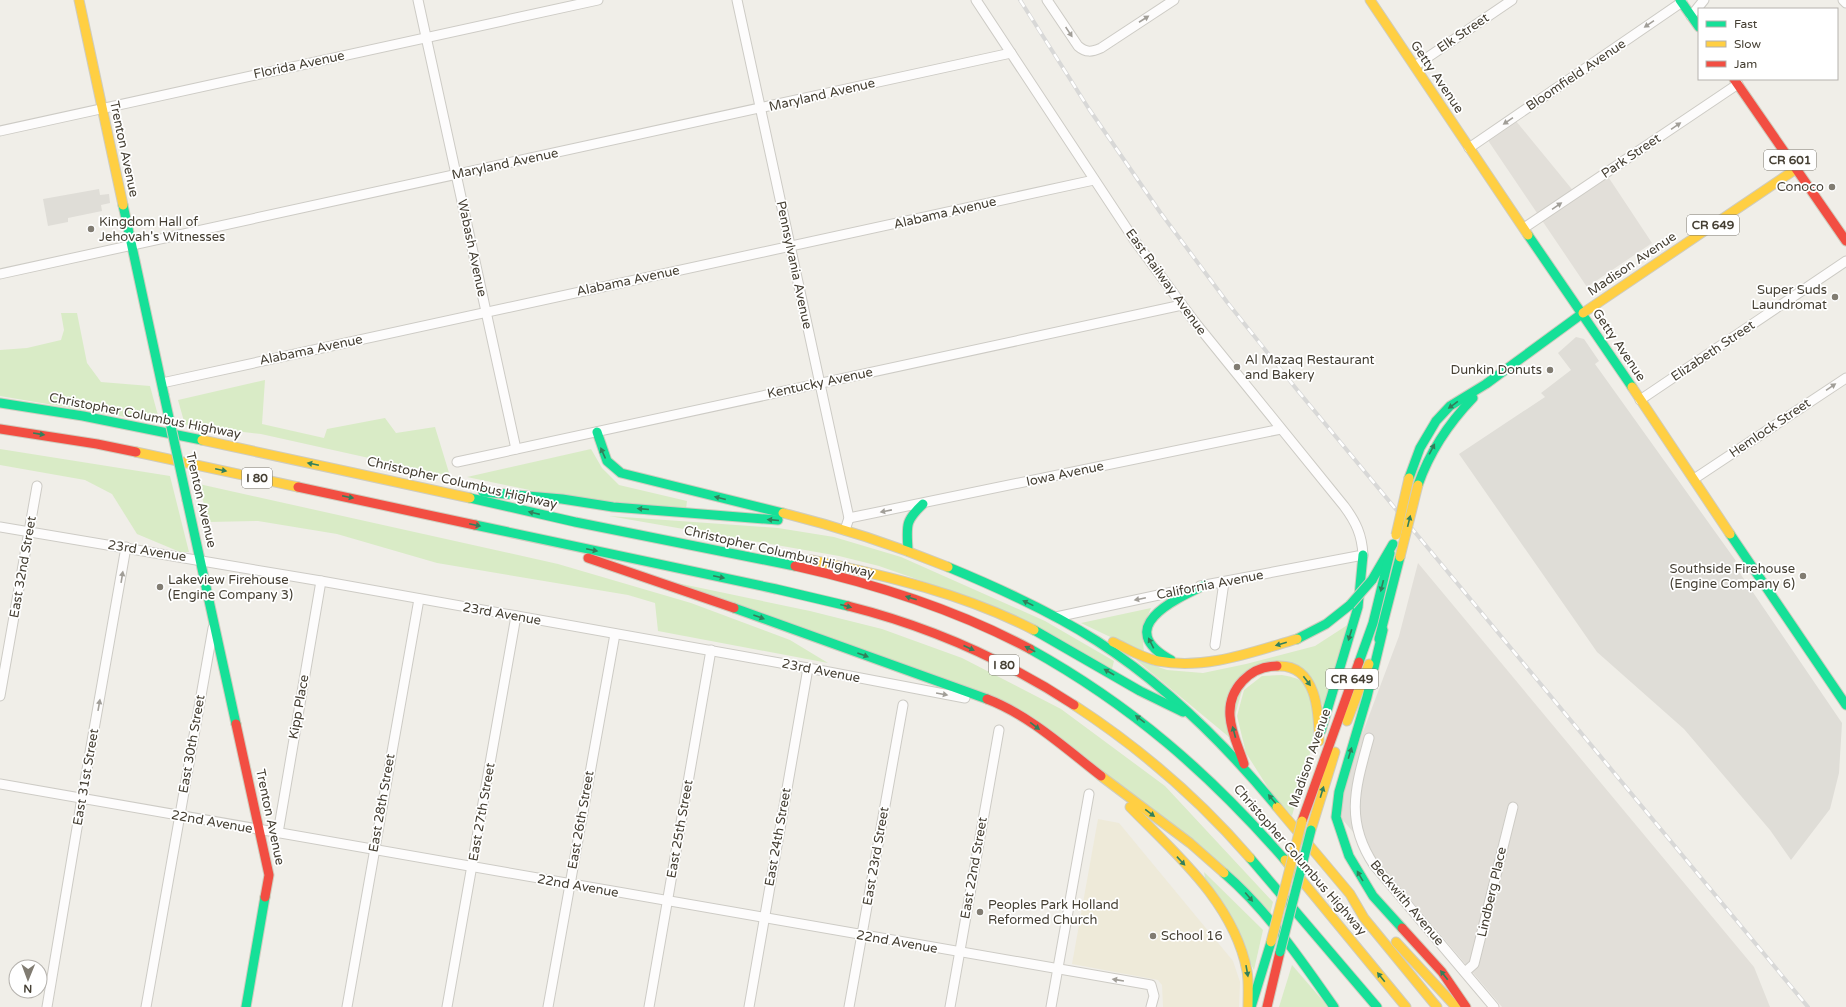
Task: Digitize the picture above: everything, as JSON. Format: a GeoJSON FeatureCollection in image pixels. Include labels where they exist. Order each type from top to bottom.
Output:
{"type":"FeatureCollection","features":[{"type":"Feature","properties":{"kind":"main road","name":"Trenton Avenue"},"geometry":{"type":"LineString","coordinates":[[79,0],[269,875],[246,1007]]}},
{"type":"Feature","properties":{"kind":"main road","name":"Getty Avenue"},"geometry":{"type":"LineString","coordinates":[[1370,0],[1846,705]]}},
{"type":"Feature","properties":{"kind":"main road"},"geometry":{"type":"LineString","coordinates":[[1681,1],[1698,26]]}},
{"type":"Feature","properties":{"kind":"main road","name":"CR 601"},"geometry":{"type":"LineString","coordinates":[[1736,82],[1796,169],[1844,234]]}},
{"type":"Feature","properties":{"kind":"main road","name":"Madison Avenue"},"geometry":{"type":"LineString","coordinates":[[1251,1007],[1271,942],[1302,821],[1318,772],[1373,623],[1409,478],[1420,448],[1436,421],[1450,406],[1486,384],[1582,314],[1796,169]]}},
{"type":"Feature","properties":{"kind":"main road","name":"Madison Avenue"},"geometry":{"type":"LineString","coordinates":[[1267,1007],[1311,830],[1336,748],[1383,630],[1424,465],[1444,430],[1486,384]]}},
{"type":"Feature","properties":{"kind":"main road","name":"Christopher Columbus Highway"},"geometry":{"type":"LineString","coordinates":[[0,403],[92,417],[572,521],[770,561],[889,591],[973,622],[1055,663],[1106,695],[1155,730],[1222,790],[1263,834],[1406,1007]]}},
{"type":"Feature","properties":{"kind":"main road","name":"I 80"},"geometry":{"type":"LineString","coordinates":[[0,429],[97,444],[776,590],[867,611],[949,640],[1031,679],[1108,728],[1156,764],[1201,805],[1245,852],[1377,1007]]}},
{"type":"Feature","properties":{"kind":"main road"},"geometry":{"type":"LineString","coordinates":[[597,432],[603,454],[609,465],[621,473],[826,524],[908,551],[998,588],[1056,617],[1097,640],[1139,670],[1195,718],[1246,769],[1350,894],[1370,912],[1456,1007]]}},
{"type":"Feature","properties":{"kind":"main road"},"geometry":{"type":"LineString","coordinates":[[420,487],[562,499],[613,507],[826,524]]}},
{"type":"Feature","properties":{"kind":"main road"},"geometry":{"type":"LineString","coordinates":[[908,551],[907,528],[911,515],[923,504]]}},
{"type":"Feature","properties":{"kind":"main road"},"geometry":{"type":"LineString","coordinates":[[572,521],[603,519],[884,574],[932,588],[1014,620],[1063,645],[1154,700],[1195,718]]}},
{"type":"Feature","properties":{"kind":"main road"},"geometry":{"type":"LineString","coordinates":[[513,533],[723,604],[1002,705],[1026,719],[1190,843],[1243,889],[1296,952],[1319,983],[1334,1007]]}},
{"type":"Feature","properties":{"kind":"main road"},"geometry":{"type":"LineString","coordinates":[[1075,627],[1149,659],[1182,664],[1219,660],[1286,643],[1301,638],[1326,624],[1350,604],[1372,580],[1394,540]]}},
{"type":"Feature","properties":{"kind":"main road"},"geometry":{"type":"LineString","coordinates":[[1302,821],[1317,748],[1358,607],[1363,555]]}},
{"type":"Feature","properties":{"kind":"main road"},"geometry":{"type":"LineString","coordinates":[[1182,664],[1161,656],[1155,650],[1148,641],[1148,626],[1154,615],[1159,610],[1205,585]]}},
{"type":"Feature","properties":{"kind":"main road"},"geometry":{"type":"LineString","coordinates":[[1383,630],[1367,697],[1339,792],[1336,816],[1338,827],[1349,856],[1373,896],[1442,972],[1466,1007]]}},
{"type":"Feature","properties":{"kind":"main road"},"geometry":{"type":"LineString","coordinates":[[1246,769],[1232,728],[1231,705],[1235,692],[1243,679],[1260,667],[1274,665],[1287,666],[1294,668],[1304,677],[1316,698],[1319,720],[1317,748]]}},
{"type":"Feature","properties":{"kind":"main road"},"geometry":{"type":"LineString","coordinates":[[1097,772],[1194,876],[1220,909],[1233,930],[1242,952],[1248,978],[1248,1007]]}},
{"type":"Feature","properties":{"kind":"main road"},"geometry":{"type":"LineString","coordinates":[[1350,894],[1364,918],[1437,1007]]}},
{"type":"Feature","properties":{"kind":"main road"},"geometry":{"type":"LineString","coordinates":[[1319,983],[1343,1007]]}},
{"type":"Feature","properties":{"kind":"main road"},"geometry":{"type":"LineString","coordinates":[[1257,989],[1259,1007]]}},
{"type":"Feature","properties":{"kind":"street","name":"Wabash Avenue"},"geometry":{"type":"LineString","coordinates":[[418,0],[516,450]]}},
{"type":"Feature","properties":{"kind":"street","name":"Florida Avenue"},"geometry":{"type":"LineString","coordinates":[[0,131],[598,0]]}},
{"type":"Feature","properties":{"kind":"street","name":"Pennsylvania Avenue"},"geometry":{"type":"LineString","coordinates":[[737,0],[849,518]]}},
{"type":"Feature","properties":{"kind":"street","name":"East Railway Avenue"},"geometry":{"type":"LineString","coordinates":[[976,0],[1135,241],[1182,304],[1357,523],[1362,538],[1363,555]]}},
{"type":"Feature","properties":{"kind":"street"},"geometry":{"type":"LineString","coordinates":[[1047,0],[1082,50],[1095,51],[1174,0]]}},
{"type":"Feature","properties":{"kind":"street","name":"Elk Street"},"geometry":{"type":"LineString","coordinates":[[1414,66],[1512,0]]}},
{"type":"Feature","properties":{"kind":"street"},"geometry":{"type":"LineString","coordinates":[[1691,16],[1704,0]]}},
{"type":"Feature","properties":{"kind":"street"},"geometry":{"type":"LineString","coordinates":[[1843,0],[1846,3]]}},
{"type":"Feature","properties":{"kind":"street","name":"Bloomfield Avenue"},"geometry":{"type":"LineString","coordinates":[[1469,148],[1681,1]]}},
{"type":"Feature","properties":{"kind":"street","name":"Maryland Avenue"},"geometry":{"type":"LineString","coordinates":[[0,274],[1011,53]]}},
{"type":"Feature","properties":{"kind":"street","name":"Park Street"},"geometry":{"type":"LineString","coordinates":[[1524,228],[1736,82]]}},
{"type":"Feature","properties":{"kind":"street","name":"Alabama Avenue"},"geometry":{"type":"LineString","coordinates":[[162,383],[486,311],[791,247],[1094,180]]}},
{"type":"Feature","properties":{"kind":"street","name":"Elizabeth Street"},"geometry":{"type":"LineString","coordinates":[[1640,400],[1846,261]]}},
{"type":"Feature","properties":{"kind":"street","name":"Kentucky Avenue"},"geometry":{"type":"LineString","coordinates":[[457,462],[1182,304]]}},
{"type":"Feature","properties":{"kind":"street","name":"Hemlock Street"},"geometry":{"type":"LineString","coordinates":[[1694,480],[1846,378]]}},
{"type":"Feature","properties":{"kind":"street","name":"Iowa Avenue"},"geometry":{"type":"LineString","coordinates":[[849,518],[923,504],[1281,429]]}},
{"type":"Feature","properties":{"kind":"street","name":"East 32nd Street"},"geometry":{"type":"LineString","coordinates":[[0,696],[37,486]]}},
{"type":"Feature","properties":{"kind":"street"},"geometry":{"type":"LineString","coordinates":[[845,530],[849,518]]}},
{"type":"Feature","properties":{"kind":"street","name":"23rd Avenue"},"geometry":{"type":"LineString","coordinates":[[0,527],[29,533],[126,547],[711,650],[1002,705]]}},
{"type":"Feature","properties":{"kind":"street","name":"East 31st Street"},"geometry":{"type":"LineString","coordinates":[[47,1007],[126,547]]}},
{"type":"Feature","properties":{"kind":"street","name":"California Avenue"},"geometry":{"type":"LineString","coordinates":[[1056,617],[1205,585],[1363,555]]}},
{"type":"Feature","properties":{"kind":"street","name":"Kipp Place"},"geometry":{"type":"LineString","coordinates":[[278,833],[321,581]]}},
{"type":"Feature","properties":{"kind":"street"},"geometry":{"type":"LineString","coordinates":[[1215,645],[1224,582]]}},
{"type":"Feature","properties":{"kind":"street","name":"East 28th Street"},"geometry":{"type":"LineString","coordinates":[[347,1007],[373,850],[419,599]]}},
{"type":"Feature","properties":{"kind":"street","name":"East 27th Street"},"geometry":{"type":"LineString","coordinates":[[448,1007],[516,616]]}},
{"type":"Feature","properties":{"kind":"street","name":"East 30th Street"},"geometry":{"type":"LineString","coordinates":[[146,1007],[214,622]]}},
{"type":"Feature","properties":{"kind":"street","name":"East 26th Street"},"geometry":{"type":"LineString","coordinates":[[548,1007],[615,634]]}},
{"type":"Feature","properties":{"kind":"street","name":"East 25th Street"},"geometry":{"type":"LineString","coordinates":[[649,1007],[711,650]]}},
{"type":"Feature","properties":{"kind":"street","name":"East 24th Street"},"geometry":{"type":"LineString","coordinates":[[748,1007],[808,668]]}},
{"type":"Feature","properties":{"kind":"street","name":"East 23rd Street"},"geometry":{"type":"LineString","coordinates":[[849,1007],[903,705]]}},
{"type":"Feature","properties":{"kind":"street","name":"East 22nd Street"},"geometry":{"type":"LineString","coordinates":[[950,1007],[999,730]]}},
{"type":"Feature","properties":{"kind":"street","name":"Beckwith Avenue"},"geometry":{"type":"LineString","coordinates":[[1369,738],[1354,793],[1356,825],[1363,848],[1374,865],[1494,1007]]}},
{"type":"Feature","properties":{"kind":"street","name":"22nd Avenue"},"geometry":{"type":"LineString","coordinates":[[0,784],[1151,986],[1154,990],[1151,1007]]}},
{"type":"Feature","properties":{"kind":"street"},"geometry":{"type":"LineString","coordinates":[[1051,1007],[1089,794]]}},
{"type":"Feature","properties":{"kind":"street","name":"Lindberg Place"},"geometry":{"type":"LineString","coordinates":[[1465,972],[1474,964],[1513,807]]}},
{"type":"Feature","properties":{"kind":"shaded area"},"geometry":{"type":"Polygon","coordinates":[[[1511,115],[1575,193],[1605,172],[1652,243],[1587,287],[1483,133],[1511,115]]]}},
{"type":"Feature","properties":{"kind":"shaded area"},"geometry":{"type":"Polygon","coordinates":[[[99,189],[100,195],[109,194],[110,203],[101,205],[102,211],[68,218],[68,222],[48,226],[43,199],[99,189]]]}},
{"type":"Feature","properties":{"kind":"shaded area"},"geometry":{"type":"Polygon","coordinates":[[[1576,337],[1584,339],[1599,361],[1595,364],[1736,561],[1733,563],[1842,723],[1839,773],[1830,809],[1791,860],[1770,830],[1684,729],[1597,652],[1459,454],[1545,397],[1541,393],[1571,370],[1558,353],[1576,337]]]}},
{"type":"Feature","properties":{"kind":"shaded area"},"geometry":{"type":"Polygon","coordinates":[[[1418,563],[1754,967],[1770,1007],[1502,1007],[1336,812],[1343,785],[1399,636],[1418,563]]]}},
{"type":"Feature","properties":{"kind":"shaded area"},"geometry":{"type":"Polygon","coordinates":[[[1098,819],[1119,823],[1233,961],[1240,982],[1239,1007],[1163,1007],[1162,985],[1158,980],[1072,964],[1098,819]]]}},
{"type":"Feature","properties":{"kind":"green space"},"geometry":{"type":"Polygon","coordinates":[[[61,313],[77,313],[87,363],[101,382],[150,386],[160,423],[0,396],[0,350],[27,348],[61,340],[64,330],[61,313]]]}},
{"type":"Feature","properties":{"kind":"green space"},"geometry":{"type":"Polygon","coordinates":[[[265,380],[262,424],[324,438],[327,429],[385,418],[396,433],[435,427],[450,476],[261,434],[185,425],[178,400],[265,380]]]}},
{"type":"Feature","properties":{"kind":"green space"},"geometry":{"type":"Polygon","coordinates":[[[0,449],[170,476],[189,552],[180,552],[137,534],[112,494],[85,480],[0,465],[0,449]]]}},
{"type":"Feature","properties":{"kind":"green space"},"geometry":{"type":"Polygon","coordinates":[[[591,449],[602,468],[619,485],[687,501],[686,509],[558,496],[467,477],[591,449]]]}},
{"type":"Feature","properties":{"kind":"green space"},"geometry":{"type":"Polygon","coordinates":[[[199,484],[558,564],[691,603],[790,640],[828,663],[658,631],[655,603],[628,595],[437,563],[337,534],[258,521],[208,522],[199,484]]]}},
{"type":"Feature","properties":{"kind":"green space"},"geometry":{"type":"Polygon","coordinates":[[[609,516],[778,528],[834,537],[901,557],[1045,621],[1114,661],[1112,669],[945,589],[879,566],[839,556],[609,516]]]}},
{"type":"Feature","properties":{"kind":"green space"},"geometry":{"type":"Polygon","coordinates":[[[677,583],[810,611],[882,629],[962,658],[1061,709],[1165,786],[1273,902],[1270,914],[1036,719],[677,583]]]}},
{"type":"Feature","properties":{"kind":"green space"},"geometry":{"type":"Polygon","coordinates":[[[1151,608],[1142,630],[1144,653],[1081,623],[1151,608]]]}},
{"type":"Feature","properties":{"kind":"green space"},"geometry":{"type":"Polygon","coordinates":[[[1349,624],[1324,708],[1304,671],[1248,669],[1229,737],[1135,659],[1167,670],[1203,673],[1246,664],[1315,646],[1349,624]]]}},
{"type":"Feature","properties":{"kind":"green space"},"geometry":{"type":"Polygon","coordinates":[[[1282,675],[1295,678],[1302,682],[1310,695],[1314,711],[1314,729],[1311,747],[1292,816],[1272,794],[1246,753],[1237,716],[1244,690],[1262,676],[1282,675]]]}},
{"type":"Feature","properties":{"kind":"green space"},"geometry":{"type":"Polygon","coordinates":[[[1204,872],[1263,930],[1254,970],[1205,878],[1204,872]]]}},
{"type":"Feature","properties":{"kind":"green space"},"geometry":{"type":"Polygon","coordinates":[[[1292,965],[1324,1002],[1327,1007],[1279,1007],[1292,965]]]}},
{"type":"Feature","properties":{"kind":"railway"},"geometry":{"type":"LineString","coordinates":[[1020,0],[1089,109],[1160,212],[1227,302],[1298,391],[1808,1007]]}},
{"type":"Feature","properties":{"kind":"traffic: fast"},"geometry":{"type":"LineString","coordinates":[[1680,0],[1698,26]]}},
{"type":"Feature","properties":{"kind":"traffic: fast"},"geometry":{"type":"LineString","coordinates":[[123,205],[164,395]]}},
{"type":"Feature","properties":{"kind":"traffic: fast"},"geometry":{"type":"LineString","coordinates":[[1528,235],[1632,387]]}},
{"type":"Feature","properties":{"kind":"traffic: fast"},"geometry":{"type":"LineString","coordinates":[[1409,478],[1420,448],[1436,421],[1450,406],[1486,384],[1583,313]]}},
{"type":"Feature","properties":{"kind":"traffic: fast"},"geometry":{"type":"LineString","coordinates":[[164,395],[187,500]]}},
{"type":"Feature","properties":{"kind":"traffic: fast"},"geometry":{"type":"LineString","coordinates":[[1418,485],[1434,449],[1448,428],[1473,398]]}},
{"type":"Feature","properties":{"kind":"traffic: fast"},"geometry":{"type":"LineString","coordinates":[[0,403],[83,416],[202,440]]}},
{"type":"Feature","properties":{"kind":"traffic: fast"},"geometry":{"type":"LineString","coordinates":[[597,432],[607,461],[621,473],[783,513]]}},
{"type":"Feature","properties":{"kind":"traffic: fast"},"geometry":{"type":"LineString","coordinates":[[483,492],[562,499],[613,507],[778,520]]}},
{"type":"Feature","properties":{"kind":"traffic: fast"},"geometry":{"type":"LineString","coordinates":[[470,498],[575,522],[795,566]]}},
{"type":"Feature","properties":{"kind":"traffic: fast"},"geometry":{"type":"LineString","coordinates":[[187,500],[236,724]]}},
{"type":"Feature","properties":{"kind":"traffic: fast"},"geometry":{"type":"LineString","coordinates":[[908,551],[908,525],[912,515],[923,504]]}},
{"type":"Feature","properties":{"kind":"traffic: fast"},"geometry":{"type":"LineString","coordinates":[[475,525],[776,589],[848,606]]}},
{"type":"Feature","properties":{"kind":"traffic: fast"},"geometry":{"type":"LineString","coordinates":[[1730,534],[1846,705]]}},
{"type":"Feature","properties":{"kind":"traffic: fast"},"geometry":{"type":"LineString","coordinates":[[1372,580],[1393,544]]}},
{"type":"Feature","properties":{"kind":"traffic: fast"},"geometry":{"type":"LineString","coordinates":[[1359,662],[1373,623],[1390,553]]}},
{"type":"Feature","properties":{"kind":"traffic: fast"},"geometry":{"type":"LineString","coordinates":[[1321,731],[1358,607],[1363,555]]}},
{"type":"Feature","properties":{"kind":"traffic: fast"},"geometry":{"type":"LineString","coordinates":[[1379,639],[1400,557]]}},
{"type":"Feature","properties":{"kind":"traffic: fast"},"geometry":{"type":"LineString","coordinates":[[948,567],[1043,610],[1079,630],[1123,658],[1194,717],[1237,761],[1277,807]]}},
{"type":"Feature","properties":{"kind":"traffic: fast"},"geometry":{"type":"LineString","coordinates":[[1350,605],[1372,580]]}},
{"type":"Feature","properties":{"kind":"traffic: fast"},"geometry":{"type":"LineString","coordinates":[[1171,660],[1154,648],[1147,637],[1148,626],[1154,616],[1165,607],[1205,585]]}},
{"type":"Feature","properties":{"kind":"traffic: fast"},"geometry":{"type":"LineString","coordinates":[[1297,639],[1326,624],[1350,605]]}},
{"type":"Feature","properties":{"kind":"traffic: fast"},"geometry":{"type":"LineString","coordinates":[[734,608],[987,699]]}},
{"type":"Feature","properties":{"kind":"traffic: fast"},"geometry":{"type":"LineString","coordinates":[[1034,630],[1140,691],[1183,712]]}},
{"type":"Feature","properties":{"kind":"traffic: fast"},"geometry":{"type":"LineString","coordinates":[[1383,630],[1367,697],[1339,792],[1336,817],[1349,856],[1373,896],[1402,928]]}},
{"type":"Feature","properties":{"kind":"traffic: fast"},"geometry":{"type":"LineString","coordinates":[[1030,649],[1102,693],[1167,743],[1227,798],[1285,860]]}},
{"type":"Feature","properties":{"kind":"traffic: fast"},"geometry":{"type":"LineString","coordinates":[[1280,952],[1311,830]]}},
{"type":"Feature","properties":{"kind":"traffic: fast"},"geometry":{"type":"LineString","coordinates":[[1250,858],[1377,1007]]}},
{"type":"Feature","properties":{"kind":"traffic: fast"},"geometry":{"type":"LineString","coordinates":[[1224,873],[1255,903],[1283,937],[1334,1007]]}},
{"type":"Feature","properties":{"kind":"traffic: fast"},"geometry":{"type":"LineString","coordinates":[[246,1007],[265,897]]}},
{"type":"Feature","properties":{"kind":"traffic: fast"},"geometry":{"type":"LineString","coordinates":[[1251,1007],[1271,942]]}},
{"type":"Feature","properties":{"kind":"traffic: slow"},"geometry":{"type":"LineString","coordinates":[[79,0],[123,205]]}},
{"type":"Feature","properties":{"kind":"traffic: slow"},"geometry":{"type":"LineString","coordinates":[[1370,0],[1528,235]]}},
{"type":"Feature","properties":{"kind":"traffic: slow"},"geometry":{"type":"LineString","coordinates":[[1583,313],[1796,169]]}},
{"type":"Feature","properties":{"kind":"traffic: slow"},"geometry":{"type":"LineString","coordinates":[[1632,387],[1730,534]]}},
{"type":"Feature","properties":{"kind":"traffic: slow"},"geometry":{"type":"LineString","coordinates":[[202,440],[470,498]]}},
{"type":"Feature","properties":{"kind":"traffic: slow"},"geometry":{"type":"LineString","coordinates":[[136,452],[298,487]]}},
{"type":"Feature","properties":{"kind":"traffic: slow"},"geometry":{"type":"LineString","coordinates":[[1396,535],[1409,478]]}},
{"type":"Feature","properties":{"kind":"traffic: slow"},"geometry":{"type":"LineString","coordinates":[[1400,557],[1418,485]]}},
{"type":"Feature","properties":{"kind":"traffic: slow"},"geometry":{"type":"LineString","coordinates":[[783,513],[866,537],[948,567]]}},
{"type":"Feature","properties":{"kind":"traffic: slow"},"geometry":{"type":"LineString","coordinates":[[811,560],[897,580],[953,596],[1007,617],[1034,630]]}},
{"type":"Feature","properties":{"kind":"traffic: slow"},"geometry":{"type":"LineString","coordinates":[[1113,642],[1152,660],[1176,663],[1194,663],[1229,658],[1297,639]]}},
{"type":"Feature","properties":{"kind":"traffic: slow"},"geometry":{"type":"LineString","coordinates":[[1347,721],[1369,664]]}},
{"type":"Feature","properties":{"kind":"traffic: slow"},"geometry":{"type":"LineString","coordinates":[[1277,666],[1290,668],[1300,673],[1308,681],[1316,704],[1319,741]]}},
{"type":"Feature","properties":{"kind":"traffic: slow"},"geometry":{"type":"LineString","coordinates":[[1074,705],[1122,739],[1168,776],[1210,815],[1250,858]]}},
{"type":"Feature","properties":{"kind":"traffic: slow"},"geometry":{"type":"LineString","coordinates":[[1311,830],[1335,752]]}},
{"type":"Feature","properties":{"kind":"traffic: slow"},"geometry":{"type":"LineString","coordinates":[[1101,776],[1190,843],[1224,873]]}},
{"type":"Feature","properties":{"kind":"traffic: slow"},"geometry":{"type":"LineString","coordinates":[[1130,807],[1201,881],[1230,923],[1240,946],[1247,971],[1248,1007]]}},
{"type":"Feature","properties":{"kind":"traffic: slow"},"geometry":{"type":"LineString","coordinates":[[1277,807],[1350,894],[1364,918],[1437,1007]]}},
{"type":"Feature","properties":{"kind":"traffic: slow"},"geometry":{"type":"LineString","coordinates":[[1271,942],[1302,821]]}},
{"type":"Feature","properties":{"kind":"traffic: slow"},"geometry":{"type":"LineString","coordinates":[[1285,860],[1406,1007]]}},
{"type":"Feature","properties":{"kind":"traffic: slow"},"geometry":{"type":"LineString","coordinates":[[1396,942],[1456,1007]]}},
{"type":"Feature","properties":{"kind":"traffic: jam"},"geometry":{"type":"LineString","coordinates":[[1735,80],[1846,241]]}},
{"type":"Feature","properties":{"kind":"traffic: jam"},"geometry":{"type":"LineString","coordinates":[[0,429],[97,444],[136,452]]}},
{"type":"Feature","properties":{"kind":"traffic: jam"},"geometry":{"type":"LineString","coordinates":[[298,487],[475,525]]}},
{"type":"Feature","properties":{"kind":"traffic: jam"},"geometry":{"type":"LineString","coordinates":[[588,558],[734,608]]}},
{"type":"Feature","properties":{"kind":"traffic: jam"},"geometry":{"type":"LineString","coordinates":[[795,566],[856,581],[945,610],[1030,649]]}},
{"type":"Feature","properties":{"kind":"traffic: jam"},"geometry":{"type":"LineString","coordinates":[[848,606],[878,614],[936,634],[965,646],[1021,673],[1074,705]]}},
{"type":"Feature","properties":{"kind":"traffic: jam"},"geometry":{"type":"LineString","coordinates":[[1302,821],[1359,662]]}},
{"type":"Feature","properties":{"kind":"traffic: jam"},"geometry":{"type":"LineString","coordinates":[[1244,764],[1230,716],[1230,706],[1233,697],[1237,688],[1250,675],[1258,670],[1277,666]]}},
{"type":"Feature","properties":{"kind":"traffic: jam"},"geometry":{"type":"LineString","coordinates":[[987,699],[1032,723],[1101,776]]}},
{"type":"Feature","properties":{"kind":"traffic: jam"},"geometry":{"type":"LineString","coordinates":[[236,724],[269,875],[265,897]]}},
{"type":"Feature","properties":{"kind":"traffic: jam"},"geometry":{"type":"LineString","coordinates":[[1402,928],[1442,972],[1466,1007]]}},
{"type":"Feature","properties":{"kind":"traffic: jam"},"geometry":{"type":"LineString","coordinates":[[1267,1007],[1280,952]]}},
{"type":"Feature","properties":{"kind":"place","name":"Conoco"},"geometry":{"type":"Point","coordinates":[1832,187]}},
{"type":"Feature","properties":{"kind":"place","name":"Kingdom Hall of Jehovah's Witnesses"},"geometry":{"type":"Point","coordinates":[91,229]}},
{"type":"Feature","properties":{"kind":"place","name":"Super Suds Laundromat"},"geometry":{"type":"Point","coordinates":[1835,297]}},
{"type":"Feature","properties":{"kind":"place","name":"Al Mazaq Restaurant and Bakery"},"geometry":{"type":"Point","coordinates":[1237,367]}},
{"type":"Feature","properties":{"kind":"place","name":"Dunkin Donuts"},"geometry":{"type":"Point","coordinates":[1550,370]}},
{"type":"Feature","properties":{"kind":"place","name":"Southside Firehouse (Engine Company 6)"},"geometry":{"type":"Point","coordinates":[1803,576]}},
{"type":"Feature","properties":{"kind":"place","name":"Lakeview Firehouse (Engine Company 3)"},"geometry":{"type":"Point","coordinates":[160,587]}},
{"type":"Feature","properties":{"kind":"place","name":"Peoples Park Holland Reformed Church"},"geometry":{"type":"Point","coordinates":[980,912]}},
{"type":"Feature","properties":{"kind":"place","name":"School 16"},"geometry":{"type":"Point","coordinates":[1153,936]}}]}
